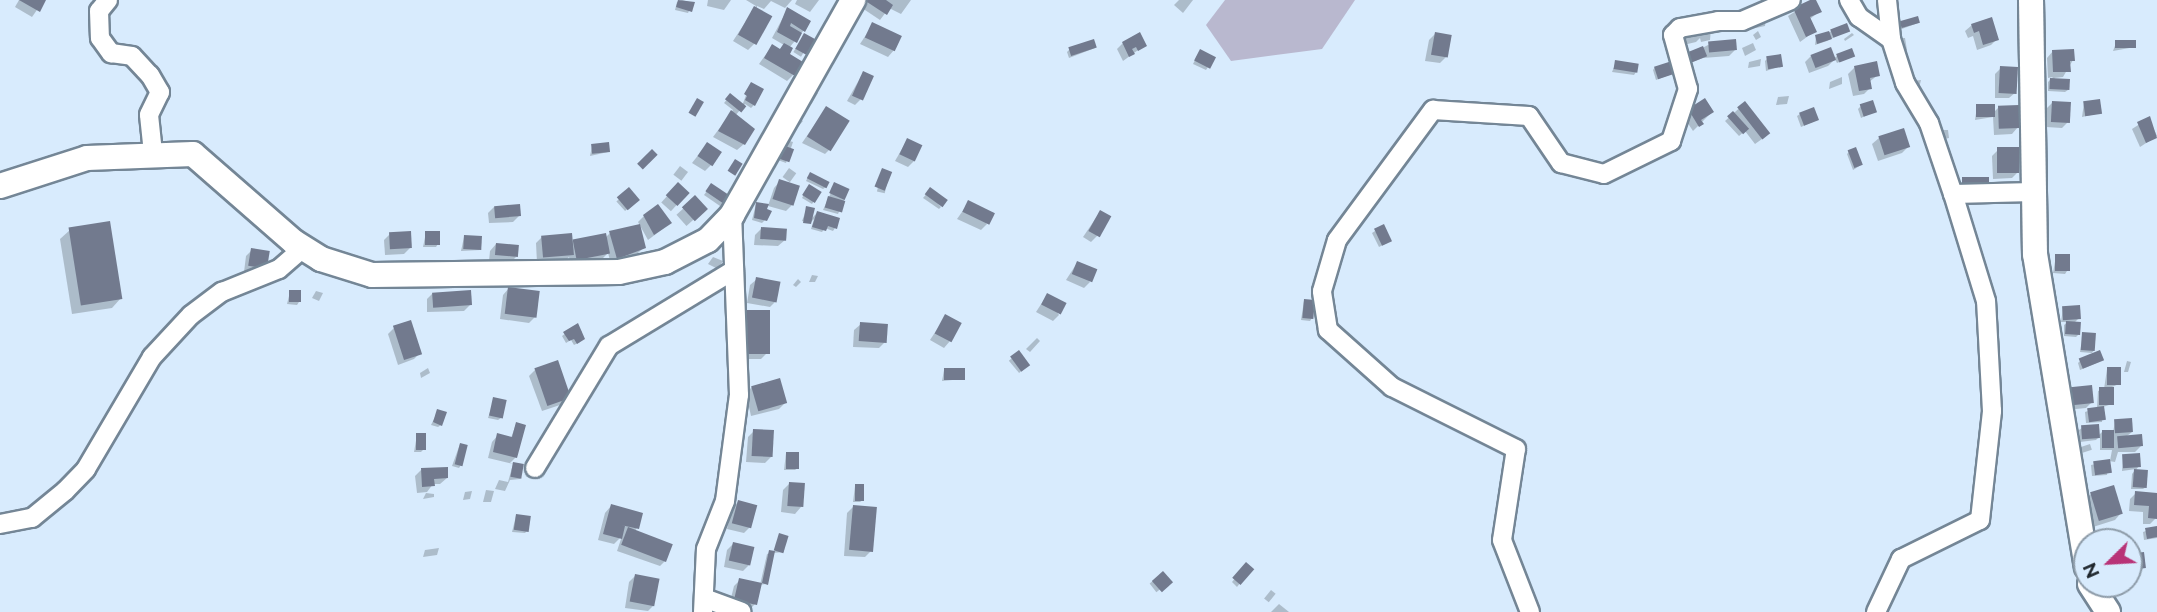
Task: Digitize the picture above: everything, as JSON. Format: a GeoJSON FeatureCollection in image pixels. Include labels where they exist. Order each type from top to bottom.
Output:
{"type":"FeatureCollection","features":[{"type":"Feature","properties":{"kind":"main road"},"geometry":{"type":"LineString","coordinates":[[0,186],[87,158],[153,153],[193,154],[303,248],[321,259],[372,275],[619,272],[665,261],[708,240],[732,215],[853,0]]}},
{"type":"Feature","properties":{"kind":"main road"},"geometry":{"type":"LineString","coordinates":[[2031,0],[2035,254],[2081,528]]}},
{"type":"Feature","properties":{"kind":"street"},"geometry":{"type":"LineString","coordinates":[[108,0],[99,11],[100,38],[111,53],[132,56],[150,75],[160,92],[149,115],[153,153]]}},
{"type":"Feature","properties":{"kind":"street"},"geometry":{"type":"LineString","coordinates":[[1530,612],[1502,540],[1516,449],[1392,387],[1328,330],[1322,290],[1337,240],[1433,110],[1529,116],[1561,163],[1604,174],[1671,141],[1688,89],[1673,35],[1680,28],[1718,21],[1742,21],[1791,0]]}},
{"type":"Feature","properties":{"kind":"street"},"geometry":{"type":"LineString","coordinates":[[1849,0],[1859,17],[1891,39]]}},
{"type":"Feature","properties":{"kind":"street"},"geometry":{"type":"LineString","coordinates":[[1876,612],[1901,559],[1980,520],[1992,411],[1986,301],[1929,123],[1905,83],[1891,39],[1886,0]]}},
{"type":"Feature","properties":{"kind":"street"},"geometry":{"type":"LineString","coordinates":[[1953,194],[2034,192]]}},
{"type":"Feature","properties":{"kind":"street"},"geometry":{"type":"LineString","coordinates":[[732,215],[739,396],[725,501],[706,549],[703,605],[742,612]]}},
{"type":"Feature","properties":{"kind":"street"},"geometry":{"type":"LineString","coordinates":[[0,524],[32,518],[72,484],[92,459],[152,358],[191,315],[222,292],[279,269],[303,248]]}},
{"type":"Feature","properties":{"kind":"street"},"geometry":{"type":"LineString","coordinates":[[535,468],[609,346],[734,270]]}},
{"type":"Feature","properties":{"kind":"shaded area"},"geometry":{"type":"Polygon","coordinates":[[[1225,0],[1355,0],[1322,49],[1231,61],[1206,25],[1225,0]]]}},
{"type":"Feature","properties":{"kind":"building"},"geometry":{"type":"Polygon","coordinates":[[[19,0],[46,0],[40,12],[19,0]]]}},
{"type":"Feature","properties":{"kind":"building"},"geometry":{"type":"Polygon","coordinates":[[[678,0],[695,2],[692,12],[676,7],[678,0]]]}},
{"type":"Feature","properties":{"kind":"building"},"geometry":{"type":"Polygon","coordinates":[[[864,0],[886,0],[893,5],[887,15],[864,0]]]}},
{"type":"Feature","properties":{"kind":"building"},"geometry":{"type":"Polygon","coordinates":[[[1816,0],[1822,12],[1810,17],[1817,32],[1806,37],[1793,8],[1816,0]]]}},
{"type":"Feature","properties":{"kind":"building"},"geometry":{"type":"Polygon","coordinates":[[[754,6],[772,16],[756,45],[738,35],[754,6]]]}},
{"type":"Feature","properties":{"kind":"building"},"geometry":{"type":"Polygon","coordinates":[[[787,7],[811,21],[805,32],[791,23],[790,26],[802,33],[797,43],[777,32],[787,7]]]}},
{"type":"Feature","properties":{"kind":"building"},"geometry":{"type":"Polygon","coordinates":[[[1918,16],[1920,23],[1902,28],[1900,21],[1918,16]]]}},
{"type":"Feature","properties":{"kind":"building"},"geometry":{"type":"Polygon","coordinates":[[[1992,17],[1999,40],[1983,45],[1979,31],[1974,33],[1971,24],[1992,17]]]}},
{"type":"Feature","properties":{"kind":"building"},"geometry":{"type":"Polygon","coordinates":[[[872,22],[902,36],[895,51],[865,37],[872,22]]]}},
{"type":"Feature","properties":{"kind":"building"},"geometry":{"type":"Polygon","coordinates":[[[1847,23],[1850,31],[1833,38],[1830,29],[1847,23]]]}},
{"type":"Feature","properties":{"kind":"building"},"geometry":{"type":"Polygon","coordinates":[[[1829,31],[1832,39],[1817,44],[1815,35],[1829,31]]]}},
{"type":"Feature","properties":{"kind":"building"},"geometry":{"type":"Polygon","coordinates":[[[1140,32],[1147,46],[1138,51],[1136,47],[1132,49],[1135,54],[1129,57],[1122,42],[1140,32]]]}},
{"type":"Feature","properties":{"kind":"building"},"geometry":{"type":"Polygon","coordinates":[[[1435,32],[1452,35],[1448,58],[1431,55],[1435,32]]]}},
{"type":"Feature","properties":{"kind":"building"},"geometry":{"type":"Polygon","coordinates":[[[804,33],[815,39],[807,55],[795,49],[804,33]]]}},
{"type":"Feature","properties":{"kind":"building"},"geometry":{"type":"Polygon","coordinates":[[[1094,39],[1097,48],[1071,56],[1068,47],[1094,39]]]}},
{"type":"Feature","properties":{"kind":"building"},"geometry":{"type":"Polygon","coordinates":[[[1736,39],[1737,50],[1709,52],[1708,41],[1736,39]]]}},
{"type":"Feature","properties":{"kind":"building"},"geometry":{"type":"Polygon","coordinates":[[[2115,40],[2136,40],[2136,48],[2115,48],[2115,40]]]}},
{"type":"Feature","properties":{"kind":"building"},"geometry":{"type":"Polygon","coordinates":[[[784,43],[793,48],[790,54],[803,62],[795,76],[764,58],[772,44],[780,49],[784,43]]]}},
{"type":"Feature","properties":{"kind":"building"},"geometry":{"type":"Polygon","coordinates":[[[1703,46],[1707,56],[1690,63],[1686,53],[1703,46]]]}},
{"type":"Feature","properties":{"kind":"building"},"geometry":{"type":"Polygon","coordinates":[[[1831,47],[1836,60],[1815,68],[1810,55],[1831,47]]]}},
{"type":"Feature","properties":{"kind":"building"},"geometry":{"type":"Polygon","coordinates":[[[1852,48],[1855,56],[1839,62],[1836,54],[1852,48]]]}},
{"type":"Feature","properties":{"kind":"building"},"geometry":{"type":"Polygon","coordinates":[[[1200,49],[1216,57],[1210,69],[1194,61],[1200,49]]]}},
{"type":"Feature","properties":{"kind":"building"},"geometry":{"type":"Polygon","coordinates":[[[2074,49],[2075,61],[2070,61],[2071,72],[2053,72],[2052,50],[2074,49]]]}},
{"type":"Feature","properties":{"kind":"building"},"geometry":{"type":"Polygon","coordinates":[[[1781,54],[1783,67],[1768,69],[1766,56],[1781,54]]]}},
{"type":"Feature","properties":{"kind":"building"},"geometry":{"type":"Polygon","coordinates":[[[1615,60],[1639,64],[1637,73],[1614,69],[1615,60]]]}},
{"type":"Feature","properties":{"kind":"building"},"geometry":{"type":"Polygon","coordinates":[[[1675,60],[1679,72],[1658,79],[1654,67],[1675,60]]]}},
{"type":"Feature","properties":{"kind":"building"},"geometry":{"type":"Polygon","coordinates":[[[1877,61],[1880,76],[1870,78],[1872,89],[1859,91],[1854,66],[1877,61]]]}},
{"type":"Feature","properties":{"kind":"building"},"geometry":{"type":"Polygon","coordinates":[[[2000,66],[2018,67],[2017,94],[1999,93],[2000,66]]]}},
{"type":"Feature","properties":{"kind":"building"},"geometry":{"type":"Polygon","coordinates":[[[863,71],[874,76],[863,101],[852,96],[863,71]]]}},
{"type":"Feature","properties":{"kind":"building"},"geometry":{"type":"Polygon","coordinates":[[[2050,78],[2070,79],[2069,90],[2049,89],[2050,78]]]}},
{"type":"Feature","properties":{"kind":"building"},"geometry":{"type":"Polygon","coordinates":[[[751,82],[764,89],[755,106],[745,100],[747,96],[744,94],[751,82]]]}},
{"type":"Feature","properties":{"kind":"building"},"geometry":{"type":"Polygon","coordinates":[[[730,93],[746,106],[741,112],[725,99],[730,93]]]}},
{"type":"Feature","properties":{"kind":"building"},"geometry":{"type":"Polygon","coordinates":[[[697,98],[704,102],[695,117],[688,113],[697,98]]]}},
{"type":"Feature","properties":{"kind":"building"},"geometry":{"type":"Polygon","coordinates":[[[1705,98],[1714,112],[1701,120],[1704,124],[1699,127],[1688,109],[1705,98]]]}},
{"type":"Feature","properties":{"kind":"building"},"geometry":{"type":"Polygon","coordinates":[[[2100,99],[2102,114],[2085,116],[2083,101],[2100,99]]]}},
{"type":"Feature","properties":{"kind":"building"},"geometry":{"type":"Polygon","coordinates":[[[1873,100],[1877,112],[1864,117],[1860,104],[1873,100]]]}},
{"type":"Feature","properties":{"kind":"building"},"geometry":{"type":"Polygon","coordinates":[[[1745,101],[1770,133],[1762,139],[1737,107],[1745,101]]]}},
{"type":"Feature","properties":{"kind":"building"},"geometry":{"type":"Polygon","coordinates":[[[2052,101],[2071,102],[2070,123],[2051,122],[2052,101]]]}},
{"type":"Feature","properties":{"kind":"building"},"geometry":{"type":"Polygon","coordinates":[[[1976,104],[1995,104],[1995,117],[1976,117],[1976,104]]]}},
{"type":"Feature","properties":{"kind":"building"},"geometry":{"type":"Polygon","coordinates":[[[2019,105],[2020,128],[1999,129],[1998,106],[2019,105]]]}},
{"type":"Feature","properties":{"kind":"building"},"geometry":{"type":"Polygon","coordinates":[[[826,106],[850,121],[831,151],[807,137],[826,106]]]}},
{"type":"Feature","properties":{"kind":"building"},"geometry":{"type":"Polygon","coordinates":[[[1814,107],[1819,120],[1804,126],[1799,113],[1814,107]]]}},
{"type":"Feature","properties":{"kind":"building"},"geometry":{"type":"Polygon","coordinates":[[[731,110],[755,129],[745,145],[718,131],[731,110]]]}},
{"type":"Feature","properties":{"kind":"building"},"geometry":{"type":"Polygon","coordinates":[[[1733,111],[1749,129],[1743,134],[1727,116],[1733,111]]]}},
{"type":"Feature","properties":{"kind":"building"},"geometry":{"type":"Polygon","coordinates":[[[2150,116],[2157,138],[2146,143],[2137,122],[2150,116]]]}},
{"type":"Feature","properties":{"kind":"building"},"geometry":{"type":"Polygon","coordinates":[[[1904,128],[1910,147],[1885,155],[1878,136],[1904,128]]]}},
{"type":"Feature","properties":{"kind":"building"},"geometry":{"type":"Polygon","coordinates":[[[907,138],[922,145],[915,161],[899,154],[907,138]]]}},
{"type":"Feature","properties":{"kind":"building"},"geometry":{"type":"Polygon","coordinates":[[[609,142],[610,152],[592,154],[591,144],[609,142]]]}},
{"type":"Feature","properties":{"kind":"building"},"geometry":{"type":"Polygon","coordinates":[[[707,142],[722,152],[712,166],[697,156],[707,142]]]}},
{"type":"Feature","properties":{"kind":"building"},"geometry":{"type":"Polygon","coordinates":[[[780,144],[794,149],[789,162],[775,157],[780,144]]]}},
{"type":"Feature","properties":{"kind":"building"},"geometry":{"type":"Polygon","coordinates":[[[1856,147],[1863,165],[1854,168],[1848,150],[1856,147]]]}},
{"type":"Feature","properties":{"kind":"building"},"geometry":{"type":"Polygon","coordinates":[[[1997,147],[2019,147],[2019,173],[1997,173],[1997,147]]]}},
{"type":"Feature","properties":{"kind":"building"},"geometry":{"type":"Polygon","coordinates":[[[652,149],[658,155],[643,170],[637,164],[652,149]]]}},
{"type":"Feature","properties":{"kind":"building"},"geometry":{"type":"Polygon","coordinates":[[[735,159],[743,164],[735,176],[728,171],[735,159]]]}},
{"type":"Feature","properties":{"kind":"building"},"geometry":{"type":"Polygon","coordinates":[[[882,168],[892,172],[885,191],[875,187],[882,168]]]}},
{"type":"Feature","properties":{"kind":"building"},"geometry":{"type":"Polygon","coordinates":[[[810,172],[830,182],[826,188],[807,178],[810,172]]]}},
{"type":"Feature","properties":{"kind":"building"},"geometry":{"type":"Polygon","coordinates":[[[1962,177],[1989,177],[1989,186],[1962,186],[1962,177]]]}},
{"type":"Feature","properties":{"kind":"building"},"geometry":{"type":"Polygon","coordinates":[[[779,179],[800,186],[793,206],[773,199],[779,179]]]}},
{"type":"Feature","properties":{"kind":"building"},"geometry":{"type":"Polygon","coordinates":[[[678,182],[690,193],[677,206],[666,195],[678,182]]]}},
{"type":"Feature","properties":{"kind":"building"},"geometry":{"type":"Polygon","coordinates":[[[834,182],[850,189],[845,200],[829,193],[834,182]]]}},
{"type":"Feature","properties":{"kind":"building"},"geometry":{"type":"Polygon","coordinates":[[[711,183],[730,196],[724,204],[705,191],[711,183]]]}},
{"type":"Feature","properties":{"kind":"building"},"geometry":{"type":"Polygon","coordinates":[[[809,184],[822,192],[815,203],[802,195],[809,184]]]}},
{"type":"Feature","properties":{"kind":"building"},"geometry":{"type":"Polygon","coordinates":[[[629,187],[640,200],[628,210],[617,197],[629,187]]]}},
{"type":"Feature","properties":{"kind":"building"},"geometry":{"type":"Polygon","coordinates":[[[930,187],[948,200],[943,207],[925,194],[930,187]]]}},
{"type":"Feature","properties":{"kind":"building"},"geometry":{"type":"Polygon","coordinates":[[[695,195],[708,209],[695,221],[682,207],[695,195]]]}},
{"type":"Feature","properties":{"kind":"building"},"geometry":{"type":"Polygon","coordinates":[[[828,196],[845,201],[842,212],[825,208],[828,196]]]}},
{"type":"Feature","properties":{"kind":"building"},"geometry":{"type":"Polygon","coordinates":[[[968,200],[995,213],[989,225],[962,212],[968,200]]]}},
{"type":"Feature","properties":{"kind":"building"},"geometry":{"type":"Polygon","coordinates":[[[756,202],[769,204],[767,209],[772,211],[767,221],[754,218],[756,202]]]}},
{"type":"Feature","properties":{"kind":"building"},"geometry":{"type":"Polygon","coordinates":[[[520,204],[521,216],[495,218],[494,206],[520,204]]]}},
{"type":"Feature","properties":{"kind":"building"},"geometry":{"type":"Polygon","coordinates":[[[658,204],[672,223],[654,235],[643,215],[658,204]]]}},
{"type":"Feature","properties":{"kind":"building"},"geometry":{"type":"Polygon","coordinates":[[[806,206],[815,208],[811,224],[803,223],[806,206]]]}},
{"type":"Feature","properties":{"kind":"building"},"geometry":{"type":"Polygon","coordinates":[[[1100,210],[1111,216],[1100,237],[1088,231],[1100,210]]]}},
{"type":"Feature","properties":{"kind":"building"},"geometry":{"type":"Polygon","coordinates":[[[817,211],[840,218],[837,229],[828,226],[826,231],[812,227],[817,211]]]}},
{"type":"Feature","properties":{"kind":"building"},"geometry":{"type":"Polygon","coordinates":[[[110,221],[122,299],[81,306],[69,228],[110,221]]]}},
{"type":"Feature","properties":{"kind":"building"},"geometry":{"type":"Polygon","coordinates":[[[640,224],[646,248],[617,259],[609,231],[640,224]]]}},
{"type":"Feature","properties":{"kind":"building"},"geometry":{"type":"Polygon","coordinates":[[[1384,224],[1392,241],[1382,246],[1374,229],[1384,224]]]}},
{"type":"Feature","properties":{"kind":"building"},"geometry":{"type":"Polygon","coordinates":[[[761,227],[787,229],[786,241],[760,239],[761,227]]]}},
{"type":"Feature","properties":{"kind":"building"},"geometry":{"type":"Polygon","coordinates":[[[411,231],[412,248],[390,249],[389,232],[411,231]]]}},
{"type":"Feature","properties":{"kind":"building"},"geometry":{"type":"Polygon","coordinates":[[[425,231],[440,231],[440,245],[425,245],[425,231]]]}},
{"type":"Feature","properties":{"kind":"building"},"geometry":{"type":"Polygon","coordinates":[[[572,233],[574,255],[543,258],[541,236],[572,233]]]}},
{"type":"Feature","properties":{"kind":"building"},"geometry":{"type":"Polygon","coordinates":[[[606,233],[610,254],[577,260],[573,239],[606,233]]]}},
{"type":"Feature","properties":{"kind":"building"},"geometry":{"type":"Polygon","coordinates":[[[464,235],[482,236],[481,250],[463,249],[464,235]]]}},
{"type":"Feature","properties":{"kind":"building"},"geometry":{"type":"Polygon","coordinates":[[[496,243],[519,245],[518,257],[495,255],[496,243]]]}},
{"type":"Feature","properties":{"kind":"building"},"geometry":{"type":"Polygon","coordinates":[[[251,248],[270,251],[267,269],[248,266],[251,248]]]}},
{"type":"Feature","properties":{"kind":"building"},"geometry":{"type":"Polygon","coordinates":[[[2055,254],[2070,254],[2070,271],[2055,271],[2055,254]]]}},
{"type":"Feature","properties":{"kind":"building"},"geometry":{"type":"Polygon","coordinates":[[[1077,261],[1097,269],[1092,282],[1072,274],[1077,261]]]}},
{"type":"Feature","properties":{"kind":"building"},"geometry":{"type":"Polygon","coordinates":[[[756,277],[781,282],[777,302],[752,298],[756,277]]]}},
{"type":"Feature","properties":{"kind":"building"},"geometry":{"type":"Polygon","coordinates":[[[508,287],[540,291],[536,318],[505,314],[508,287]]]}},
{"type":"Feature","properties":{"kind":"building"},"geometry":{"type":"Polygon","coordinates":[[[289,290],[301,290],[301,302],[289,302],[289,290]]]}},
{"type":"Feature","properties":{"kind":"building"},"geometry":{"type":"Polygon","coordinates":[[[471,290],[472,305],[433,308],[432,293],[471,290]]]}},
{"type":"Feature","properties":{"kind":"building"},"geometry":{"type":"Polygon","coordinates":[[[1047,293],[1067,303],[1061,315],[1041,305],[1047,293]]]}},
{"type":"Feature","properties":{"kind":"building"},"geometry":{"type":"Polygon","coordinates":[[[1304,299],[1315,300],[1313,319],[1302,318],[1304,299]]]}},
{"type":"Feature","properties":{"kind":"building"},"geometry":{"type":"Polygon","coordinates":[[[2080,305],[2081,319],[2063,320],[2062,306],[2080,305]]]}},
{"type":"Feature","properties":{"kind":"building"},"geometry":{"type":"Polygon","coordinates":[[[747,310],[770,310],[770,354],[747,354],[747,310]]]}},
{"type":"Feature","properties":{"kind":"building"},"geometry":{"type":"Polygon","coordinates":[[[945,314],[962,323],[951,342],[935,333],[945,314]]]}},
{"type":"Feature","properties":{"kind":"building"},"geometry":{"type":"Polygon","coordinates":[[[411,320],[422,354],[404,360],[393,326],[411,320]]]}},
{"type":"Feature","properties":{"kind":"building"},"geometry":{"type":"Polygon","coordinates":[[[2066,321],[2081,322],[2080,335],[2065,334],[2066,321]]]}},
{"type":"Feature","properties":{"kind":"building"},"geometry":{"type":"Polygon","coordinates":[[[860,322],[888,324],[887,343],[859,341],[860,322]]]}},
{"type":"Feature","properties":{"kind":"building"},"geometry":{"type":"Polygon","coordinates":[[[578,323],[585,339],[577,344],[574,339],[569,341],[563,332],[578,323]]]}},
{"type":"Feature","properties":{"kind":"building"},"geometry":{"type":"Polygon","coordinates":[[[2082,332],[2096,333],[2095,351],[2081,350],[2082,332]]]}},
{"type":"Feature","properties":{"kind":"building"},"geometry":{"type":"Polygon","coordinates":[[[1019,350],[1030,365],[1021,372],[1010,356],[1019,350]]]}},
{"type":"Feature","properties":{"kind":"building"},"geometry":{"type":"Polygon","coordinates":[[[2100,350],[2104,360],[2083,369],[2079,359],[2100,350]]]}},
{"type":"Feature","properties":{"kind":"building"},"geometry":{"type":"Polygon","coordinates":[[[558,360],[571,398],[547,406],[534,368],[558,360]]]}},
{"type":"Feature","properties":{"kind":"building"},"geometry":{"type":"Polygon","coordinates":[[[2107,367],[2121,367],[2121,385],[2107,385],[2107,367]]]}},
{"type":"Feature","properties":{"kind":"building"},"geometry":{"type":"Polygon","coordinates":[[[944,368],[965,368],[965,380],[944,380],[944,368]]]}},
{"type":"Feature","properties":{"kind":"building"},"geometry":{"type":"Polygon","coordinates":[[[780,378],[787,403],[758,411],[751,386],[780,378]]]}},
{"type":"Feature","properties":{"kind":"building"},"geometry":{"type":"Polygon","coordinates":[[[2092,385],[2094,403],[2072,405],[2070,387],[2092,385]]]}},
{"type":"Feature","properties":{"kind":"building"},"geometry":{"type":"Polygon","coordinates":[[[2099,387],[2114,387],[2114,405],[2099,405],[2099,387]]]}},
{"type":"Feature","properties":{"kind":"building"},"geometry":{"type":"Polygon","coordinates":[[[493,397],[507,400],[503,418],[489,416],[493,397]]]}},
{"type":"Feature","properties":{"kind":"building"},"geometry":{"type":"Polygon","coordinates":[[[2104,406],[2106,420],[2089,422],[2087,408],[2104,406]]]}},
{"type":"Feature","properties":{"kind":"building"},"geometry":{"type":"Polygon","coordinates":[[[437,409],[447,412],[442,426],[433,422],[437,409]]]}},
{"type":"Feature","properties":{"kind":"building"},"geometry":{"type":"Polygon","coordinates":[[[2132,418],[2133,432],[2115,433],[2114,419],[2132,418]]]}},
{"type":"Feature","properties":{"kind":"building"},"geometry":{"type":"Polygon","coordinates":[[[516,422],[526,425],[517,458],[493,452],[497,433],[512,437],[516,422]]]}},
{"type":"Feature","properties":{"kind":"building"},"geometry":{"type":"Polygon","coordinates":[[[2099,424],[2100,438],[2082,439],[2081,425],[2099,424]]]}},
{"type":"Feature","properties":{"kind":"building"},"geometry":{"type":"Polygon","coordinates":[[[753,429],[774,430],[773,457],[752,456],[753,429]]]}},
{"type":"Feature","properties":{"kind":"building"},"geometry":{"type":"Polygon","coordinates":[[[2102,430],[2114,430],[2114,448],[2102,448],[2102,430]]]}},
{"type":"Feature","properties":{"kind":"building"},"geometry":{"type":"Polygon","coordinates":[[[416,433],[426,433],[426,450],[416,450],[416,433]]]}},
{"type":"Feature","properties":{"kind":"building"},"geometry":{"type":"Polygon","coordinates":[[[2142,434],[2143,446],[2118,448],[2117,436],[2142,434]]]}},
{"type":"Feature","properties":{"kind":"building"},"geometry":{"type":"Polygon","coordinates":[[[460,443],[468,445],[462,466],[455,464],[460,443]]]}},
{"type":"Feature","properties":{"kind":"building"},"geometry":{"type":"Polygon","coordinates":[[[786,452],[799,452],[799,469],[786,469],[786,452]]]}},
{"type":"Feature","properties":{"kind":"building"},"geometry":{"type":"Polygon","coordinates":[[[2140,453],[2141,467],[2123,468],[2122,454],[2140,453]]]}},
{"type":"Feature","properties":{"kind":"building"},"geometry":{"type":"Polygon","coordinates":[[[2110,459],[2112,473],[2095,475],[2093,461],[2110,459]]]}},
{"type":"Feature","properties":{"kind":"building"},"geometry":{"type":"Polygon","coordinates":[[[513,462],[524,464],[521,479],[510,477],[513,462]]]}},
{"type":"Feature","properties":{"kind":"building"},"geometry":{"type":"Polygon","coordinates":[[[448,467],[448,478],[434,479],[435,486],[422,487],[421,468],[448,467]]]}},
{"type":"Feature","properties":{"kind":"building"},"geometry":{"type":"Polygon","coordinates":[[[2134,469],[2148,470],[2147,488],[2133,487],[2134,469]]]}},
{"type":"Feature","properties":{"kind":"building"},"geometry":{"type":"Polygon","coordinates":[[[789,482],[805,483],[803,507],[787,506],[789,482]]]}},
{"type":"Feature","properties":{"kind":"building"},"geometry":{"type":"Polygon","coordinates":[[[855,484],[864,484],[864,501],[855,501],[855,484]]]}},
{"type":"Feature","properties":{"kind":"building"},"geometry":{"type":"Polygon","coordinates":[[[2114,485],[2123,514],[2099,521],[2090,492],[2114,485]]]}},
{"type":"Feature","properties":{"kind":"building"},"geometry":{"type":"Polygon","coordinates":[[[2135,491],[2157,493],[2157,519],[2148,518],[2149,506],[2134,505],[2135,491]]]}},
{"type":"Feature","properties":{"kind":"building"},"geometry":{"type":"Polygon","coordinates":[[[738,500],[757,505],[751,528],[732,523],[738,500]]]}},
{"type":"Feature","properties":{"kind":"building"},"geometry":{"type":"Polygon","coordinates":[[[611,504],[643,513],[639,529],[621,525],[625,526],[622,539],[603,534],[611,504]]]}},
{"type":"Feature","properties":{"kind":"building"},"geometry":{"type":"Polygon","coordinates":[[[853,505],[877,507],[873,552],[849,550],[853,505]]]}},
{"type":"Feature","properties":{"kind":"building"},"geometry":{"type":"Polygon","coordinates":[[[516,514],[531,516],[529,532],[514,530],[516,514]]]}},
{"type":"Feature","properties":{"kind":"building"},"geometry":{"type":"Polygon","coordinates":[[[2157,526],[2157,537],[2147,539],[2145,528],[2157,526]]]}},
{"type":"Feature","properties":{"kind":"building"},"geometry":{"type":"Polygon","coordinates":[[[628,527],[673,544],[666,562],[621,545],[628,527]]]}},
{"type":"Feature","properties":{"kind":"building"},"geometry":{"type":"Polygon","coordinates":[[[779,533],[789,536],[783,553],[774,550],[779,533]]]}},
{"type":"Feature","properties":{"kind":"building"},"geometry":{"type":"Polygon","coordinates":[[[733,542],[754,547],[750,565],[729,561],[733,542]]]}},
{"type":"Feature","properties":{"kind":"building"},"geometry":{"type":"Polygon","coordinates":[[[769,550],[775,551],[768,585],[762,583],[769,550]]]}},
{"type":"Feature","properties":{"kind":"building"},"geometry":{"type":"Polygon","coordinates":[[[2143,552],[2144,552],[2146,568],[2143,568],[2143,552]]]}},
{"type":"Feature","properties":{"kind":"building"},"geometry":{"type":"Polygon","coordinates":[[[1246,562],[1254,569],[1241,585],[1232,578],[1246,562]]]}},
{"type":"Feature","properties":{"kind":"building"},"geometry":{"type":"Polygon","coordinates":[[[1163,571],[1173,582],[1162,592],[1152,581],[1163,571]]]}},
{"type":"Feature","properties":{"kind":"building"},"geometry":{"type":"Polygon","coordinates":[[[635,574],[660,579],[654,606],[630,601],[635,574]]]}},
{"type":"Feature","properties":{"kind":"building"},"geometry":{"type":"Polygon","coordinates":[[[739,578],[762,583],[757,605],[734,600],[739,578]]]}}]}
